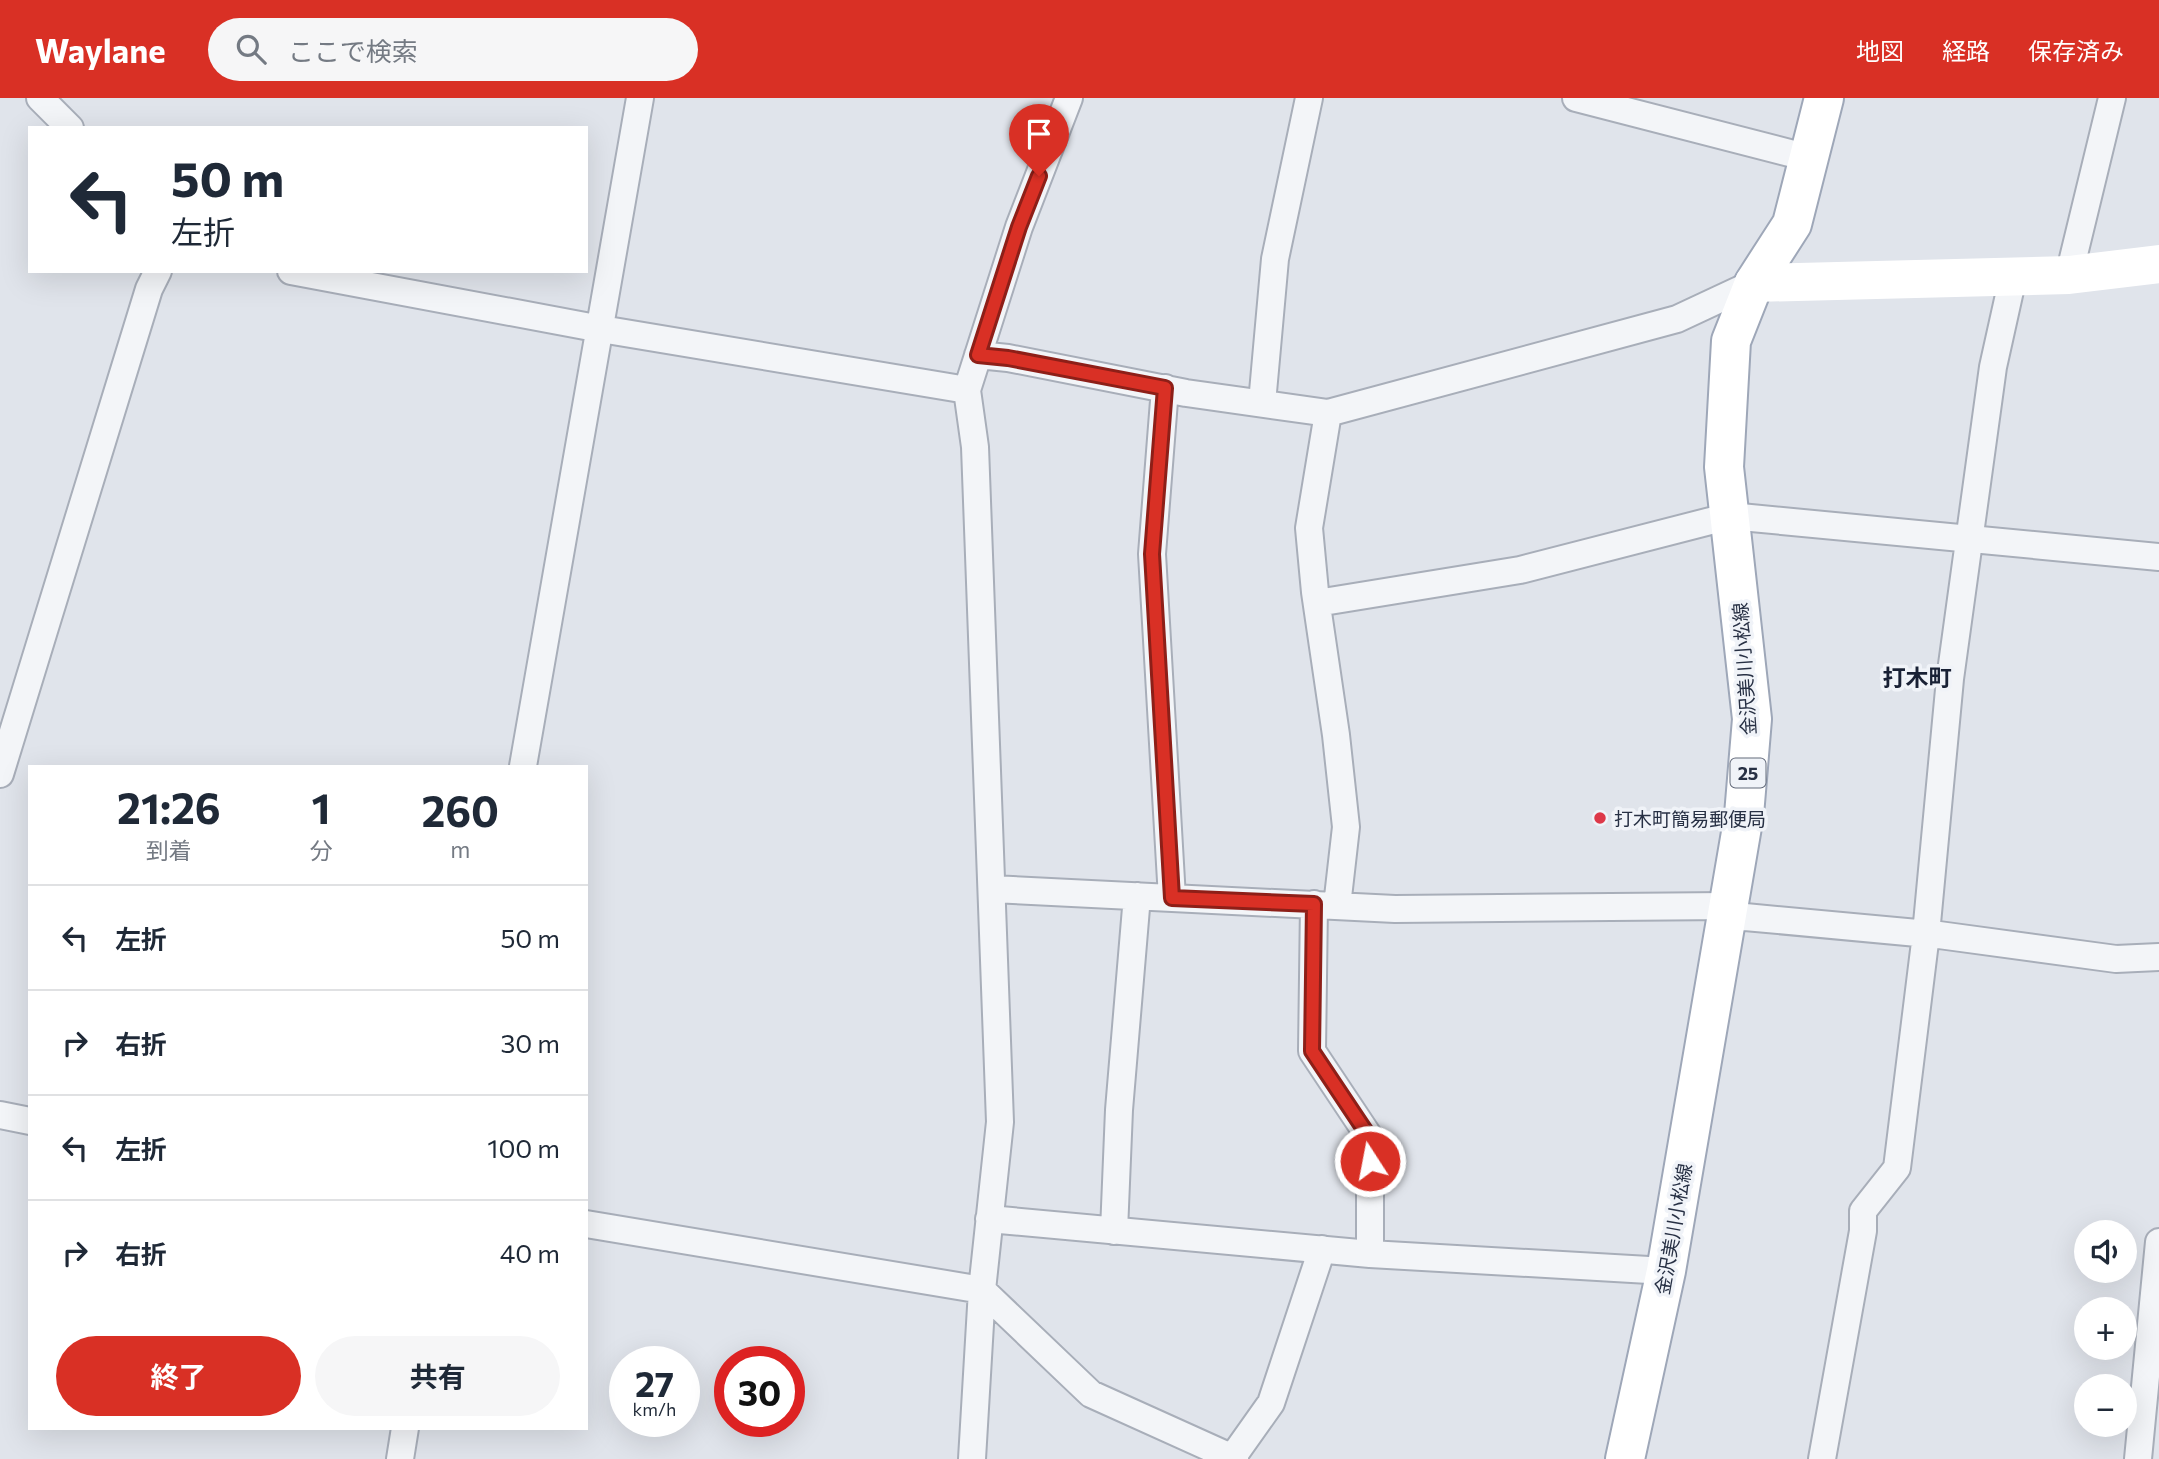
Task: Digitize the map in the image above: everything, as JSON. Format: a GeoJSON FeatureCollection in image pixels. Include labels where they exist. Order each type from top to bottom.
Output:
{"type":"FeatureCollection","features":[{"type":"Feature","properties":{"kind":"main road","name":"金沢美川小松線"},"geometry":{"type":"LineString","coordinates":[[1625,1459],[1667,1271],[1744,815],[1752,719],[1724,467],[1731,341],[1754,283],[1792,224],[1824,98]]}},
{"type":"Feature","properties":{"kind":"main road"},"geometry":{"type":"LineString","coordinates":[[1754,283],[2069,275],[2159,264]]}},
{"type":"Feature","properties":{"kind":"street"},"geometry":{"type":"LineString","coordinates":[[40,98],[67,126]]}},
{"type":"Feature","properties":{"kind":"street"},"geometry":{"type":"LineString","coordinates":[[523,765],[640,98]]}},
{"type":"Feature","properties":{"kind":"street"},"geometry":{"type":"LineString","coordinates":[[972,1459],[982,1290],[1000,1122],[975,447],[967,390],[1019,227],[1069,98]]}},
{"type":"Feature","properties":{"kind":"street"},"geometry":{"type":"LineString","coordinates":[[1262,403],[1275,259],[1309,98]]}},
{"type":"Feature","properties":{"kind":"street"},"geometry":{"type":"LineString","coordinates":[[1576,98],[1809,158]]}},
{"type":"Feature","properties":{"kind":"street"},"geometry":{"type":"LineString","coordinates":[[2069,275],[2112,98]]}},
{"type":"Feature","properties":{"kind":"street"},"geometry":{"type":"LineString","coordinates":[[0,774],[149,289],[157,273]]}},
{"type":"Feature","properties":{"kind":"street"},"geometry":{"type":"LineString","coordinates":[[302,273],[601,329],[967,390]]}},
{"type":"Feature","properties":{"kind":"street"},"geometry":{"type":"LineString","coordinates":[[1822,1459],[1863,1231],[1863,1211],[1897,1168],[1926,934],[1950,679],[1993,366],[2013,276]]}},
{"type":"Feature","properties":{"kind":"street"},"geometry":{"type":"LineString","coordinates":[[978,355],[1328,413],[1677,319],[1754,283]]}},
{"type":"Feature","properties":{"kind":"street"},"geometry":{"type":"LineString","coordinates":[[1165,388],[1152,554],[1172,898]]}},
{"type":"Feature","properties":{"kind":"street"},"geometry":{"type":"LineString","coordinates":[[1328,413],[1310,527],[1317,603],[1346,827],[1325,905],[1312,1051],[1370,1138],[1370,1254]]}},
{"type":"Feature","properties":{"kind":"street"},"geometry":{"type":"LineString","coordinates":[[1317,603],[1520,569],[1730,516],[2159,557]]}},
{"type":"Feature","properties":{"kind":"street"},"geometry":{"type":"LineString","coordinates":[[992,888],[1395,909],[1726,913],[1926,934],[2116,959],[2159,957]]}},
{"type":"Feature","properties":{"kind":"street"},"geometry":{"type":"LineString","coordinates":[[1114,1231],[1119,1110],[1137,896]]}},
{"type":"Feature","properties":{"kind":"street"},"geometry":{"type":"LineString","coordinates":[[0,1115],[28,1121]]}},
{"type":"Feature","properties":{"kind":"street"},"geometry":{"type":"LineString","coordinates":[[989,1219],[1370,1254],[1667,1271]]}},
{"type":"Feature","properties":{"kind":"street"},"geometry":{"type":"LineString","coordinates":[[588,1224],[982,1290],[1091,1394],[1225,1456],[1271,1403],[1322,1250]]}},
{"type":"Feature","properties":{"kind":"street"},"geometry":{"type":"LineString","coordinates":[[2138,1459],[2159,1242]]}},
{"type":"Feature","properties":{"kind":"street"},"geometry":{"type":"LineString","coordinates":[[400,1459],[405,1430]]}},
{"type":"Feature","properties":{"kind":"place","name":"打木町簡易郵便局"},"geometry":{"type":"Point","coordinates":[1600,818]}},
{"type":"Feature","properties":{"kind":"district","name":"打木町"},"geometry":{"type":"Point","coordinates":[1917,677]}},
{"type":"Feature","properties":{"kind":"route"},"geometry":{"type":"LineString","coordinates":[[1039,176],[1019,227],[978,355],[1008,358],[1165,388],[1152,554],[1172,898],[1314,904],[1312,1051],[1370,1138],[1370,1161]]}}]}
